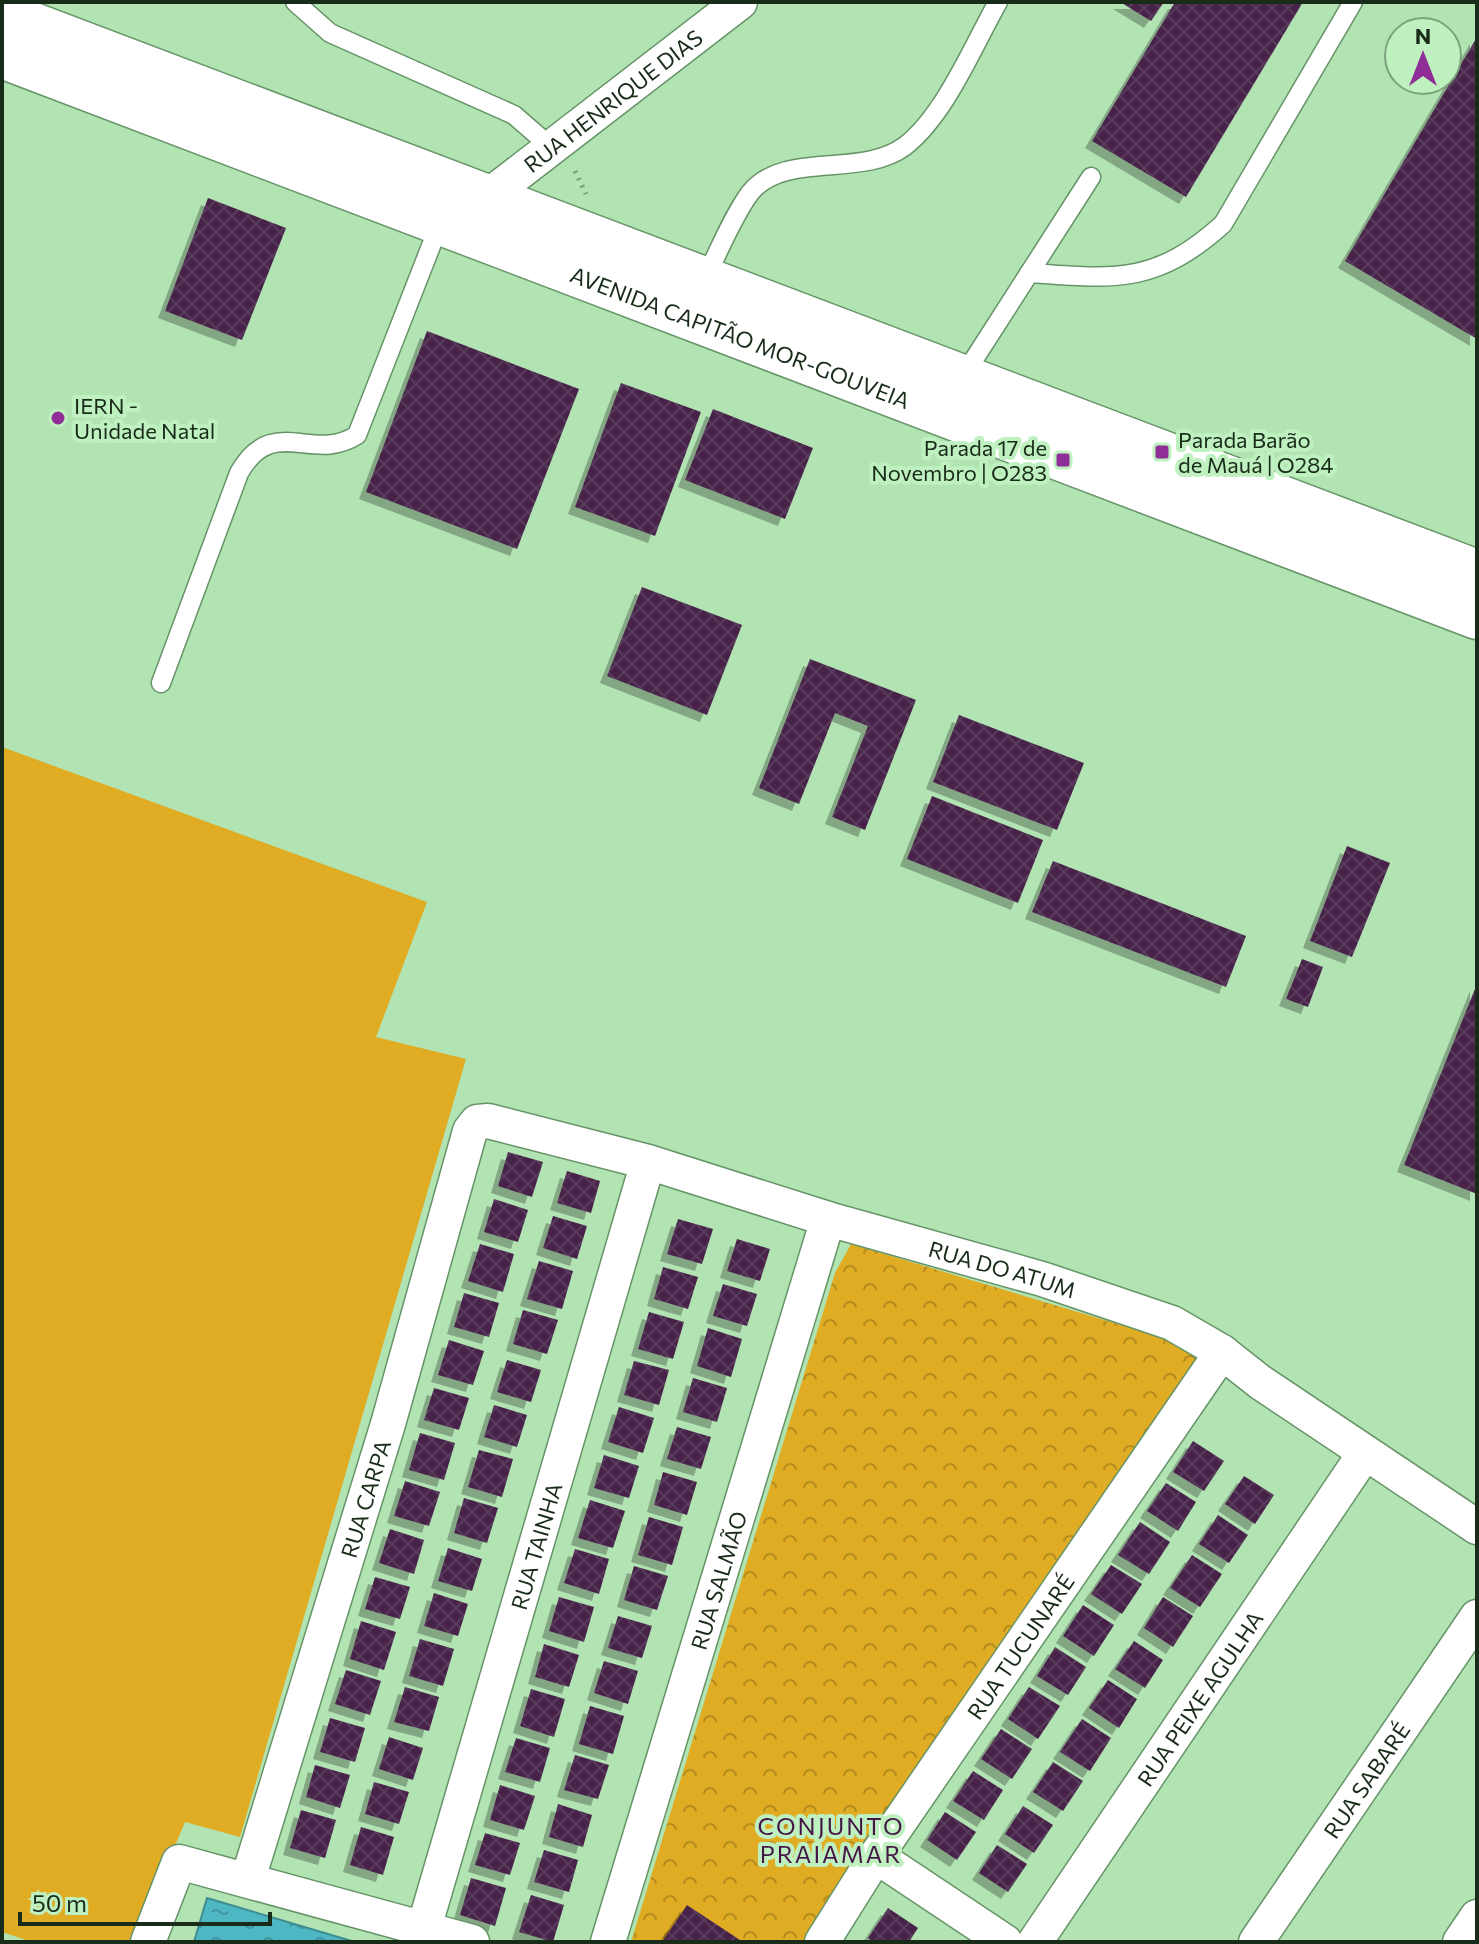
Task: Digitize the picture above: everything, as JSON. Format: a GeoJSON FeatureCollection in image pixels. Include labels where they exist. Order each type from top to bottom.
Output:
{"type":"FeatureCollection","features":[{"type":"Feature","properties":{"kind":"main road","name":"AVENIDA CAPITÃO MOR-GOUVEIA"},"geometry":{"type":"LineString","coordinates":[[2,13],[1477,572]]}},
{"type":"Feature","properties":{"kind":"main road","name":"AVENIDA CAPITÃO MOR-GOUVEIA"},"geometry":{"type":"LineString","coordinates":[[2,56],[1477,617]]}},
{"type":"Feature","properties":{"kind":"main road"},"geometry":{"type":"LineString","coordinates":[[202,133],[217,93]]}},
{"type":"Feature","properties":{"kind":"street","name":"RUA HENRIQUE DIAS"},"geometry":{"type":"LineString","coordinates":[[486,198],[740,2]]}},
{"type":"Feature","properties":{"kind":"street","name":"RUA DO ATUM"},"geometry":{"type":"LineString","coordinates":[[479,1121],[648,1162],[828,1219],[1117,1302],[1172,1323],[1222,1352],[1477,1527]]}},
{"type":"Feature","properties":{"kind":"street","name":"RUA CARPA"},"geometry":{"type":"LineString","coordinates":[[248,1879],[388,1424],[470,1131],[479,1121]]}},
{"type":"Feature","properties":{"kind":"street","name":"RUA TAINHA"},"geometry":{"type":"LineString","coordinates":[[424,1928],[648,1162]]}},
{"type":"Feature","properties":{"kind":"street","name":"RUA SALMÃO"},"geometry":{"type":"LineString","coordinates":[[608,1942],[828,1219]]}},
{"type":"Feature","properties":{"kind":"street","name":"RUA TUCUNARÉ"},"geometry":{"type":"LineString","coordinates":[[822,1942],[876,1856],[1222,1352]]}},
{"type":"Feature","properties":{"kind":"street","name":"RUA PEIXE AGULHA"},"geometry":{"type":"LineString","coordinates":[[1035,1942],[1365,1453]]}},
{"type":"Feature","properties":{"kind":"street","name":"RUA SABARÉ"},"geometry":{"type":"LineString","coordinates":[[1256,1942],[1477,1617]]}},
{"type":"Feature","properties":{"kind":"street"},"geometry":{"type":"LineString","coordinates":[[876,1856],[1005,1942]]}},
{"type":"Feature","properties":{"kind":"street"},"geometry":{"type":"LineString","coordinates":[[148,1942],[179,1862],[472,1942]]}},
{"type":"Feature","properties":{"kind":"street"},"geometry":{"type":"LineString","coordinates":[[1460,1942],[1477,1917]]}},
{"type":"Feature","properties":{"kind":"lane"},"geometry":{"type":"LineString","coordinates":[[295,2],[330,33],[514,115],[552,148]]}},
{"type":"Feature","properties":{"kind":"lane"},"geometry":{"type":"LineString","coordinates":[[704,280],[750,193],[764,181],[790,169],[878,160],[904,146],[925,126],[941,102],[998,2]]}},
{"type":"Feature","properties":{"kind":"lane"},"geometry":{"type":"LineString","coordinates":[[1029,273],[1130,276],[1164,266],[1195,249],[1223,224],[1353,2]]}},
{"type":"Feature","properties":{"kind":"lane"},"geometry":{"type":"LineString","coordinates":[[962,378],[1091,177]]}},
{"type":"Feature","properties":{"kind":"lane"},"geometry":{"type":"LineString","coordinates":[[161,683],[239,473],[249,455],[265,444],[284,440],[327,446],[344,443],[357,435],[440,223]]}},
{"type":"Feature","properties":{"kind":"green space"},"geometry":{"type":"Polygon","coordinates":[[[2,747],[427,902],[376,1037],[466,1059],[240,1837],[185,1822],[135,1942],[32,1942],[2,1932],[2,747]]]}},
{"type":"Feature","properties":{"kind":"green space"},"geometry":{"type":"Polygon","coordinates":[[[851,1244],[1178,1342],[1193,1351],[1198,1361],[811,1942],[631,1942],[835,1273],[851,1244]]]}},
{"type":"Feature","properties":{"kind":"water"},"geometry":{"type":"Polygon","coordinates":[[[207,1898],[355,1942],[194,1942],[207,1898]]]}},
{"type":"Feature","properties":{"kind":"building"},"geometry":{"type":"Polygon","coordinates":[[[1120,2],[1164,2],[1151,21],[1120,2]]]}},
{"type":"Feature","properties":{"kind":"building"},"geometry":{"type":"Polygon","coordinates":[[[1175,2],[1303,2],[1186,197],[1092,141],[1175,2]]]}},
{"type":"Feature","properties":{"kind":"building"},"geometry":{"type":"Polygon","coordinates":[[[1477,37],[1477,339],[1345,261],[1442,96],[1463,96],[1463,61],[1477,37]]]}},
{"type":"Feature","properties":{"kind":"building"},"geometry":{"type":"Polygon","coordinates":[[[208,198],[286,228],[242,340],[165,311],[208,198]]]}},
{"type":"Feature","properties":{"kind":"building"},"geometry":{"type":"Polygon","coordinates":[[[427,331],[579,389],[517,549],[366,492],[427,331]]]}},
{"type":"Feature","properties":{"kind":"building"},"geometry":{"type":"Polygon","coordinates":[[[621,383],[701,412],[655,536],[575,507],[621,383]]]}},
{"type":"Feature","properties":{"kind":"building"},"geometry":{"type":"Polygon","coordinates":[[[713,409],[813,448],[785,519],[685,480],[713,409]]]}},
{"type":"Feature","properties":{"kind":"building"},"geometry":{"type":"Polygon","coordinates":[[[642,587],[742,625],[707,715],[607,676],[642,587]]]}},
{"type":"Feature","properties":{"kind":"building"},"geometry":{"type":"Polygon","coordinates":[[[810,659],[916,700],[865,830],[832,817],[868,726],[835,713],[799,804],[759,788],[810,659]]]}},
{"type":"Feature","properties":{"kind":"building"},"geometry":{"type":"Polygon","coordinates":[[[959,715],[1084,763],[1057,830],[933,782],[959,715]]]}},
{"type":"Feature","properties":{"kind":"building"},"geometry":{"type":"Polygon","coordinates":[[[932,796],[1043,840],[1018,903],[907,859],[932,796]]]}},
{"type":"Feature","properties":{"kind":"building"},"geometry":{"type":"Polygon","coordinates":[[[1347,846],[1390,863],[1352,957],[1310,941],[1347,846]]]}},
{"type":"Feature","properties":{"kind":"building"},"geometry":{"type":"Polygon","coordinates":[[[1053,861],[1246,936],[1226,987],[1032,912],[1053,861]]]}},
{"type":"Feature","properties":{"kind":"building"},"geometry":{"type":"Polygon","coordinates":[[[1302,959],[1323,967],[1308,1007],[1286,999],[1302,959]]]}},
{"type":"Feature","properties":{"kind":"building"},"geometry":{"type":"Polygon","coordinates":[[[1477,984],[1477,1194],[1404,1165],[1477,984]]]}},
{"type":"Feature","properties":{"kind":"building"},"geometry":{"type":"Polygon","coordinates":[[[508,1152],[543,1162],[532,1197],[498,1186],[508,1152]]]}},
{"type":"Feature","properties":{"kind":"building"},"geometry":{"type":"Polygon","coordinates":[[[567,1171],[600,1181],[591,1213],[557,1203],[567,1171]]]}},
{"type":"Feature","properties":{"kind":"building"},"geometry":{"type":"Polygon","coordinates":[[[494,1199],[528,1210],[518,1242],[484,1232],[494,1199]]]}},
{"type":"Feature","properties":{"kind":"building"},"geometry":{"type":"Polygon","coordinates":[[[553,1216],[587,1226],[577,1259],[543,1248],[553,1216]]]}},
{"type":"Feature","properties":{"kind":"building"},"geometry":{"type":"Polygon","coordinates":[[[678,1219],[713,1229],[702,1264],[667,1254],[678,1219]]]}},
{"type":"Feature","properties":{"kind":"building"},"geometry":{"type":"Polygon","coordinates":[[[737,1239],[770,1249],[760,1281],[727,1271],[737,1239]]]}},
{"type":"Feature","properties":{"kind":"building"},"geometry":{"type":"Polygon","coordinates":[[[480,1244],[514,1254],[503,1292],[468,1281],[480,1244]]]}},
{"type":"Feature","properties":{"kind":"building"},"geometry":{"type":"Polygon","coordinates":[[[539,1261],[573,1271],[562,1309],[527,1299],[539,1261]]]}},
{"type":"Feature","properties":{"kind":"building"},"geometry":{"type":"Polygon","coordinates":[[[663,1267],[698,1277],[688,1309],[654,1299],[663,1267]]]}},
{"type":"Feature","properties":{"kind":"building"},"geometry":{"type":"Polygon","coordinates":[[[723,1284],[757,1294],[747,1326],[713,1316],[723,1284]]]}},
{"type":"Feature","properties":{"kind":"building"},"geometry":{"type":"Polygon","coordinates":[[[464,1293],[499,1303],[489,1337],[454,1327],[464,1293]]]}},
{"type":"Feature","properties":{"kind":"building"},"geometry":{"type":"Polygon","coordinates":[[[523,1310],[558,1320],[547,1354],[513,1344],[523,1310]]]}},
{"type":"Feature","properties":{"kind":"building"},"geometry":{"type":"Polygon","coordinates":[[[649,1312],[684,1322],[673,1359],[638,1349],[649,1312]]]}},
{"type":"Feature","properties":{"kind":"building"},"geometry":{"type":"Polygon","coordinates":[[[708,1328],[742,1339],[731,1377],[697,1366],[708,1328]]]}},
{"type":"Feature","properties":{"kind":"building"},"geometry":{"type":"Polygon","coordinates":[[[449,1340],[484,1351],[473,1385],[438,1375],[449,1340]]]}},
{"type":"Feature","properties":{"kind":"building"},"geometry":{"type":"Polygon","coordinates":[[[507,1360],[541,1370],[531,1402],[497,1392],[507,1360]]]}},
{"type":"Feature","properties":{"kind":"building"},"geometry":{"type":"Polygon","coordinates":[[[634,1361],[669,1370],[659,1405],[624,1395],[634,1361]]]}},
{"type":"Feature","properties":{"kind":"building"},"geometry":{"type":"Polygon","coordinates":[[[693,1378],[727,1388],[717,1422],[683,1412],[693,1378]]]}},
{"type":"Feature","properties":{"kind":"building"},"geometry":{"type":"Polygon","coordinates":[[[434,1388],[469,1398],[459,1430],[424,1420],[434,1388]]]}},
{"type":"Feature","properties":{"kind":"building"},"geometry":{"type":"Polygon","coordinates":[[[494,1405],[527,1415],[517,1447],[484,1437],[494,1405]]]}},
{"type":"Feature","properties":{"kind":"building"},"geometry":{"type":"Polygon","coordinates":[[[619,1407],[654,1418],[643,1453],[608,1442],[619,1407]]]}},
{"type":"Feature","properties":{"kind":"building"},"geometry":{"type":"Polygon","coordinates":[[[677,1427],[711,1437],[701,1469],[667,1459],[677,1427]]]}},
{"type":"Feature","properties":{"kind":"building"},"geometry":{"type":"Polygon","coordinates":[[[420,1433],[455,1443],[444,1480],[409,1470],[420,1433]]]}},
{"type":"Feature","properties":{"kind":"building"},"geometry":{"type":"Polygon","coordinates":[[[1193,1441],[1224,1461],[1204,1491],[1173,1472],[1193,1441]]]}},
{"type":"Feature","properties":{"kind":"building"},"geometry":{"type":"Polygon","coordinates":[[[479,1450],[513,1459],[502,1497],[468,1487],[479,1450]]]}},
{"type":"Feature","properties":{"kind":"building"},"geometry":{"type":"Polygon","coordinates":[[[604,1455],[639,1466],[629,1498],[594,1488],[604,1455]]]}},
{"type":"Feature","properties":{"kind":"building"},"geometry":{"type":"Polygon","coordinates":[[[663,1472],[697,1482],[687,1515],[654,1505],[663,1472]]]}},
{"type":"Feature","properties":{"kind":"building"},"geometry":{"type":"Polygon","coordinates":[[[1244,1476],[1274,1495],[1255,1524],[1225,1504],[1244,1476]]]}},
{"type":"Feature","properties":{"kind":"building"},"geometry":{"type":"Polygon","coordinates":[[[405,1481],[440,1492],[429,1526],[394,1516],[405,1481]]]}},
{"type":"Feature","properties":{"kind":"building"},"geometry":{"type":"Polygon","coordinates":[[[1166,1483],[1196,1502],[1178,1531],[1147,1511],[1166,1483]]]}},
{"type":"Feature","properties":{"kind":"building"},"geometry":{"type":"Polygon","coordinates":[[[464,1498],[498,1508],[487,1543],[454,1533],[464,1498]]]}},
{"type":"Feature","properties":{"kind":"building"},"geometry":{"type":"Polygon","coordinates":[[[590,1500],[625,1511],[613,1548],[578,1538],[590,1500]]]}},
{"type":"Feature","properties":{"kind":"building"},"geometry":{"type":"Polygon","coordinates":[[[1218,1515],[1248,1535],[1229,1563],[1199,1544],[1218,1515]]]}},
{"type":"Feature","properties":{"kind":"building"},"geometry":{"type":"Polygon","coordinates":[[[649,1517],[683,1527],[672,1565],[638,1555],[649,1517]]]}},
{"type":"Feature","properties":{"kind":"building"},"geometry":{"type":"Polygon","coordinates":[[[1140,1522],[1170,1542],[1149,1574],[1118,1555],[1140,1522]]]}},
{"type":"Feature","properties":{"kind":"building"},"geometry":{"type":"Polygon","coordinates":[[[390,1529],[424,1540],[414,1574],[379,1563],[390,1529]]]}},
{"type":"Feature","properties":{"kind":"building"},"geometry":{"type":"Polygon","coordinates":[[[448,1548],[482,1559],[472,1591],[438,1581],[448,1548]]]}},
{"type":"Feature","properties":{"kind":"building"},"geometry":{"type":"Polygon","coordinates":[[[575,1549],[609,1559],[599,1594],[564,1583],[575,1549]]]}},
{"type":"Feature","properties":{"kind":"building"},"geometry":{"type":"Polygon","coordinates":[[[1192,1555],[1222,1574],[1200,1607],[1170,1588],[1192,1555]]]}},
{"type":"Feature","properties":{"kind":"building"},"geometry":{"type":"Polygon","coordinates":[[[1111,1565],[1142,1584],[1122,1614],[1091,1594],[1111,1565]]]}},
{"type":"Feature","properties":{"kind":"building"},"geometry":{"type":"Polygon","coordinates":[[[634,1566],[668,1576],[657,1610],[624,1600],[634,1566]]]}},
{"type":"Feature","properties":{"kind":"building"},"geometry":{"type":"Polygon","coordinates":[[[375,1577],[410,1587],[400,1619],[365,1609],[375,1577]]]}},
{"type":"Feature","properties":{"kind":"building"},"geometry":{"type":"Polygon","coordinates":[[[434,1593],[468,1604],[458,1636],[424,1626],[434,1593]]]}},
{"type":"Feature","properties":{"kind":"building"},"geometry":{"type":"Polygon","coordinates":[[[559,1597],[594,1607],[584,1642],[549,1631],[559,1597]]]}},
{"type":"Feature","properties":{"kind":"building"},"geometry":{"type":"Polygon","coordinates":[[[1163,1597],[1193,1616],[1173,1647],[1144,1628],[1163,1597]]]}},
{"type":"Feature","properties":{"kind":"building"},"geometry":{"type":"Polygon","coordinates":[[[1083,1605],[1114,1625],[1094,1656],[1063,1636],[1083,1605]]]}},
{"type":"Feature","properties":{"kind":"building"},"geometry":{"type":"Polygon","coordinates":[[[618,1616],[652,1626],[642,1658],[608,1648],[618,1616]]]}},
{"type":"Feature","properties":{"kind":"building"},"geometry":{"type":"Polygon","coordinates":[[[361,1621],[396,1632],[384,1670],[350,1659],[361,1621]]]}},
{"type":"Feature","properties":{"kind":"building"},"geometry":{"type":"Polygon","coordinates":[[[420,1639],[454,1649],[443,1686],[409,1676],[420,1639]]]}},
{"type":"Feature","properties":{"kind":"building"},"geometry":{"type":"Polygon","coordinates":[[[1134,1641],[1163,1660],[1145,1688],[1115,1669],[1134,1641]]]}},
{"type":"Feature","properties":{"kind":"building"},"geometry":{"type":"Polygon","coordinates":[[[544,1644],[579,1655],[569,1687],[535,1677],[544,1644]]]}},
{"type":"Feature","properties":{"kind":"building"},"geometry":{"type":"Polygon","coordinates":[[[1055,1647],[1086,1667],[1068,1695],[1037,1676],[1055,1647]]]}},
{"type":"Feature","properties":{"kind":"building"},"geometry":{"type":"Polygon","coordinates":[[[604,1661],[638,1671],[628,1704],[594,1693],[604,1661]]]}},
{"type":"Feature","properties":{"kind":"building"},"geometry":{"type":"Polygon","coordinates":[[[346,1670],[381,1681],[370,1715],[335,1704],[346,1670]]]}},
{"type":"Feature","properties":{"kind":"building"},"geometry":{"type":"Polygon","coordinates":[[[1108,1680],[1137,1699],[1119,1728],[1089,1708],[1108,1680]]]}},
{"type":"Feature","properties":{"kind":"building"},"geometry":{"type":"Polygon","coordinates":[[[405,1687],[439,1697],[429,1731],[394,1722],[405,1687]]]}},
{"type":"Feature","properties":{"kind":"building"},"geometry":{"type":"Polygon","coordinates":[[[1029,1687],[1060,1706],[1038,1739],[1008,1719],[1029,1687]]]}},
{"type":"Feature","properties":{"kind":"building"},"geometry":{"type":"Polygon","coordinates":[[[531,1689],[565,1699],[554,1737],[520,1726],[531,1689]]]}},
{"type":"Feature","properties":{"kind":"building"},"geometry":{"type":"Polygon","coordinates":[[[590,1706],[624,1716],[613,1754],[579,1744],[590,1706]]]}},
{"type":"Feature","properties":{"kind":"building"},"geometry":{"type":"Polygon","coordinates":[[[330,1718],[365,1728],[355,1762],[320,1752],[330,1718]]]}},
{"type":"Feature","properties":{"kind":"building"},"geometry":{"type":"Polygon","coordinates":[[[1082,1719],[1111,1738],[1090,1771],[1060,1752],[1082,1719]]]}},
{"type":"Feature","properties":{"kind":"building"},"geometry":{"type":"Polygon","coordinates":[[[1001,1729],[1032,1749],[1012,1779],[981,1759],[1001,1729]]]}},
{"type":"Feature","properties":{"kind":"building"},"geometry":{"type":"Polygon","coordinates":[[[389,1737],[423,1748],[413,1780],[379,1769],[389,1737]]]}},
{"type":"Feature","properties":{"kind":"building"},"geometry":{"type":"Polygon","coordinates":[[[516,1738],[550,1748],[540,1782],[505,1772],[516,1738]]]}},
{"type":"Feature","properties":{"kind":"building"},"geometry":{"type":"Polygon","coordinates":[[[575,1755],[609,1765],[598,1799],[564,1790],[575,1755]]]}},
{"type":"Feature","properties":{"kind":"building"},"geometry":{"type":"Polygon","coordinates":[[[1053,1762],[1083,1781],[1063,1811],[1033,1792],[1053,1762]]]}},
{"type":"Feature","properties":{"kind":"building"},"geometry":{"type":"Polygon","coordinates":[[[315,1765],[350,1775],[340,1808],[306,1797],[315,1765]]]}},
{"type":"Feature","properties":{"kind":"building"},"geometry":{"type":"Polygon","coordinates":[[[973,1771],[1003,1790],[984,1820],[953,1801],[973,1771]]]}},
{"type":"Feature","properties":{"kind":"building"},"geometry":{"type":"Polygon","coordinates":[[[374,1782],[409,1792],[399,1824],[365,1814],[374,1782]]]}},
{"type":"Feature","properties":{"kind":"building"},"geometry":{"type":"Polygon","coordinates":[[[500,1785],[535,1796],[524,1830],[490,1820],[500,1785]]]}},
{"type":"Feature","properties":{"kind":"building"},"geometry":{"type":"Polygon","coordinates":[[[558,1804],[592,1815],[583,1847],[549,1837],[558,1804]]]}},
{"type":"Feature","properties":{"kind":"building"},"geometry":{"type":"Polygon","coordinates":[[[1023,1806],[1053,1825],[1034,1853],[1005,1834],[1023,1806]]]}},
{"type":"Feature","properties":{"kind":"building"},"geometry":{"type":"Polygon","coordinates":[[[301,1810],[336,1820],[325,1858],[290,1848],[301,1810]]]}},
{"type":"Feature","properties":{"kind":"building"},"geometry":{"type":"Polygon","coordinates":[[[945,1812],[976,1832],[957,1860],[927,1840],[945,1812]]]}},
{"type":"Feature","properties":{"kind":"building"},"geometry":{"type":"Polygon","coordinates":[[[361,1827],[394,1837],[383,1875],[350,1865],[361,1827]]]}},
{"type":"Feature","properties":{"kind":"building"},"geometry":{"type":"Polygon","coordinates":[[[485,1833],[520,1843],[510,1875],[475,1865],[485,1833]]]}},
{"type":"Feature","properties":{"kind":"building"},"geometry":{"type":"Polygon","coordinates":[[[997,1845],[1027,1864],[1008,1892],[979,1873],[997,1845]]]}},
{"type":"Feature","properties":{"kind":"building"},"geometry":{"type":"Polygon","coordinates":[[[544,1850],[578,1860],[569,1892],[534,1882],[544,1850]]]}},
{"type":"Feature","properties":{"kind":"building"},"geometry":{"type":"Polygon","coordinates":[[[471,1878],[506,1888],[495,1926],[460,1915],[471,1878]]]}},
{"type":"Feature","properties":{"kind":"building"},"geometry":{"type":"Polygon","coordinates":[[[531,1895],[564,1905],[553,1942],[519,1932],[531,1895]]]}},
{"type":"Feature","properties":{"kind":"building"},"geometry":{"type":"Polygon","coordinates":[[[687,1905],[743,1942],[662,1942],[687,1905]]]}},
{"type":"Feature","properties":{"kind":"building"},"geometry":{"type":"Polygon","coordinates":[[[888,1908],[918,1928],[909,1942],[874,1942],[868,1938],[888,1908]]]}},
{"type":"Feature","properties":{"kind":"place","name":"IERN - Unidade Natal"},"geometry":{"type":"Point","coordinates":[58,418]}},
{"type":"Feature","properties":{"kind":"place","name":"Parada Barão de Mauá | O284"},"geometry":{"type":"Point","coordinates":[1162,452]}},
{"type":"Feature","properties":{"kind":"place","name":"Parada 17 de Novembro | O283"},"geometry":{"type":"Point","coordinates":[1063,460]}},
{"type":"Feature","properties":{"kind":"district","name":"CONJUNTO PRAIAMAR"},"geometry":{"type":"Point","coordinates":[831,1839]}}]}
